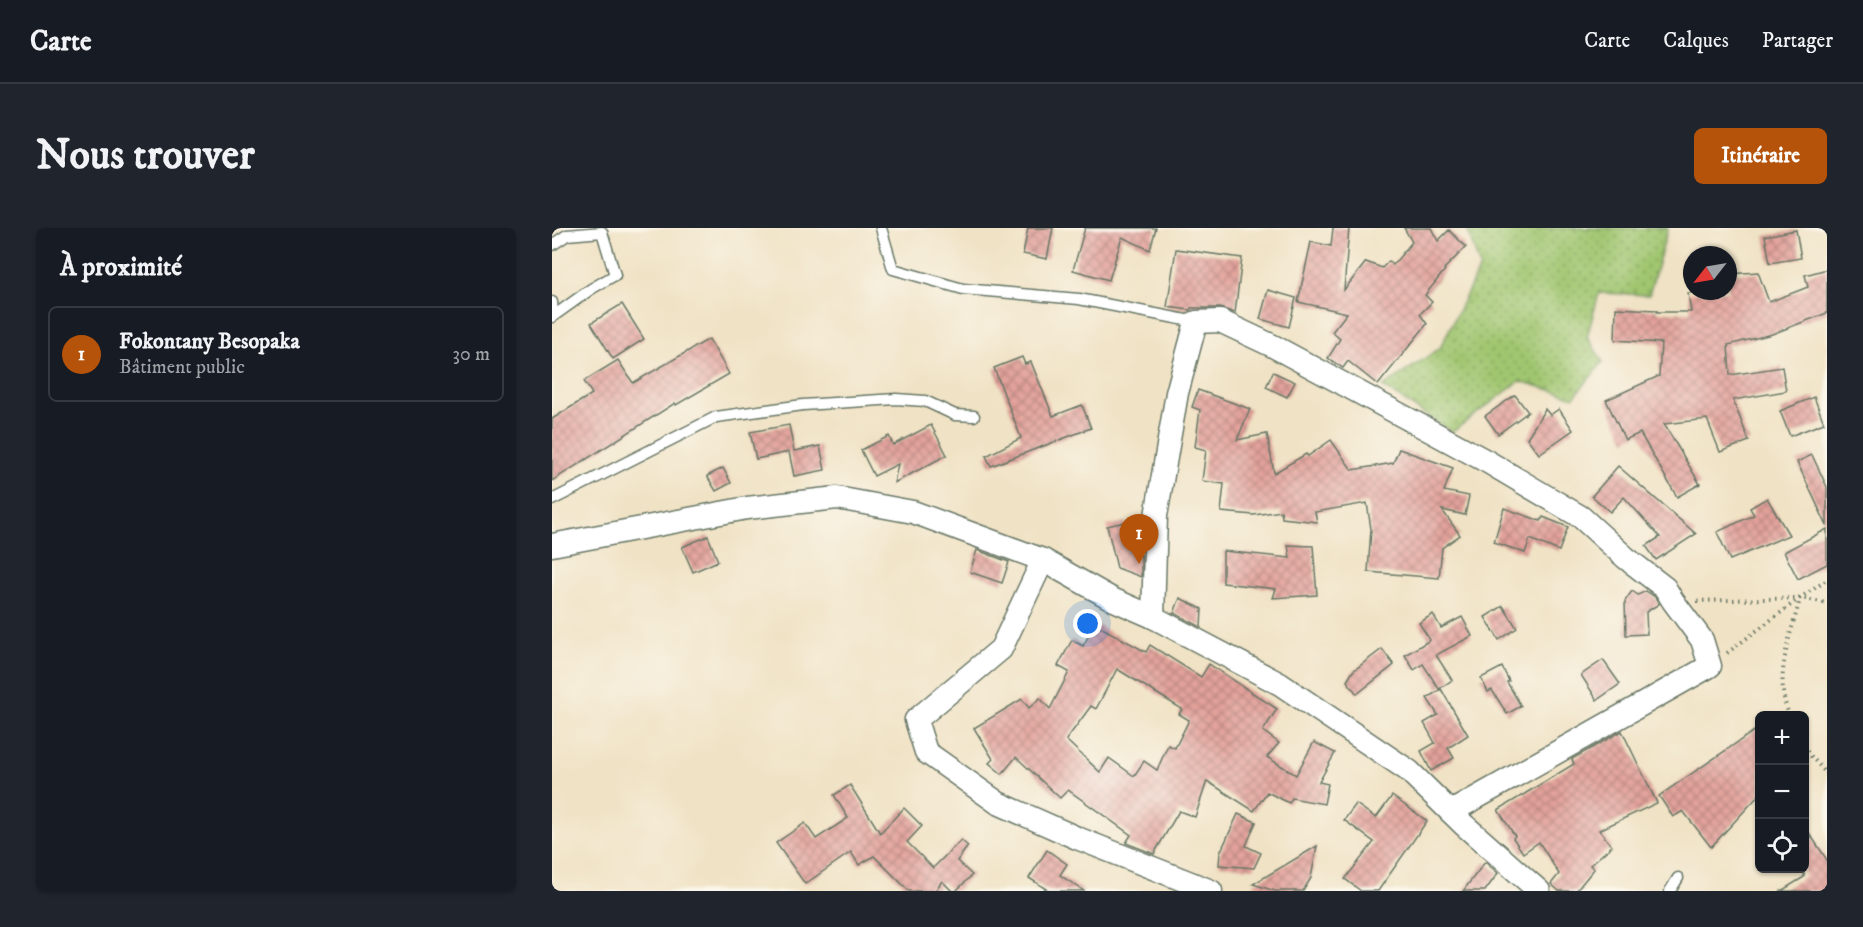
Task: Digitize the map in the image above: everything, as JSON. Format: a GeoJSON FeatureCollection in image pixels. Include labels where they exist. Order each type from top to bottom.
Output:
{"type":"FeatureCollection","features":[{"type":"Feature","properties":{"kind":"street"},"geometry":{"type":"LineString","coordinates":[[1153,617],[1156,516],[1177,393],[1196,322],[1220,321],[1273,346],[1488,462],[1581,517],[1626,558],[1665,588],[1672,601],[1702,640],[1710,666],[1451,812]]}},
{"type":"Feature","properties":{"kind":"street"},"geometry":{"type":"LineString","coordinates":[[552,545],[747,507],[837,498],[913,512],[1043,560],[1112,599],[1153,617],[1280,684],[1409,771],[1462,824],[1539,891]]}},
{"type":"Feature","properties":{"kind":"street"},"geometry":{"type":"LineString","coordinates":[[1043,560],[1001,649],[916,720],[926,752],[998,803],[1077,838],[1211,891]]}},
{"type":"Feature","properties":{"kind":"lane"},"geometry":{"type":"LineString","coordinates":[[881,228],[893,269],[963,289],[1079,299],[1196,322]]}},
{"type":"Feature","properties":{"kind":"lane"},"geometry":{"type":"LineString","coordinates":[[552,245],[567,235],[602,232],[615,275],[591,289],[553,317]]}},
{"type":"Feature","properties":{"kind":"lane"},"geometry":{"type":"LineString","coordinates":[[552,302],[553,317]]}},
{"type":"Feature","properties":{"kind":"lane"},"geometry":{"type":"LineString","coordinates":[[552,500],[716,417],[803,405],[896,399],[925,401],[955,415],[974,416]]}},
{"type":"Feature","properties":{"kind":"lane"},"geometry":{"type":"LineString","coordinates":[[1670,891],[1678,879]]}},
{"type":"Feature","properties":{"kind":"path"},"geometry":{"type":"LineString","coordinates":[[1710,666],[1827,580]]}},
{"type":"Feature","properties":{"kind":"path"},"geometry":{"type":"LineString","coordinates":[[1672,601],[1800,598],[1827,603]]}},
{"type":"Feature","properties":{"kind":"path"},"geometry":{"type":"LineString","coordinates":[[1788,711],[1785,705],[1782,670],[1800,598]]}},
{"type":"Feature","properties":{"kind":"path"},"geometry":{"type":"LineString","coordinates":[[1809,754],[1827,774]]}},
{"type":"Feature","properties":{"kind":"green space"},"geometry":{"type":"Polygon","coordinates":[[[1467,228],[1668,228],[1649,295],[1599,293],[1587,337],[1603,362],[1574,397],[1520,381],[1452,432],[1383,387],[1440,348],[1480,267],[1467,228]]]}},
{"type":"Feature","properties":{"kind":"building"},"geometry":{"type":"Polygon","coordinates":[[[1028,228],[1053,228],[1047,259],[1023,254],[1028,228]]]}},
{"type":"Feature","properties":{"kind":"building"},"geometry":{"type":"Polygon","coordinates":[[[1085,228],[1156,228],[1150,250],[1122,237],[1109,280],[1073,270],[1085,228]]]}},
{"type":"Feature","properties":{"kind":"building"},"geometry":{"type":"Polygon","coordinates":[[[1333,228],[1349,228],[1344,290],[1366,262],[1382,268],[1389,261],[1393,265],[1412,242],[1404,228],[1431,228],[1438,241],[1449,230],[1466,247],[1444,269],[1425,295],[1432,302],[1420,314],[1427,324],[1378,385],[1348,361],[1343,368],[1328,358],[1340,339],[1332,332],[1347,313],[1298,302],[1311,242],[1331,246],[1333,228]]]}},
{"type":"Feature","properties":{"kind":"building"},"geometry":{"type":"Polygon","coordinates":[[[1796,230],[1801,258],[1770,263],[1765,236],[1796,230]]]}},
{"type":"Feature","properties":{"kind":"building"},"geometry":{"type":"Polygon","coordinates":[[[1176,249],[1242,258],[1235,313],[1220,308],[1191,308],[1190,310],[1167,307],[1176,249]]]}},
{"type":"Feature","properties":{"kind":"building"},"geometry":{"type":"Polygon","coordinates":[[[1827,269],[1827,313],[1772,334],[1728,345],[1730,375],[1782,367],[1786,391],[1733,400],[1749,441],[1720,452],[1707,419],[1664,424],[1700,484],[1677,497],[1640,433],[1625,440],[1606,400],[1659,376],[1661,343],[1615,340],[1616,308],[1657,310],[1657,312],[1691,312],[1689,300],[1737,300],[1737,273],[1758,272],[1769,302],[1808,287],[1805,275],[1827,269]]]}},
{"type":"Feature","properties":{"kind":"building"},"geometry":{"type":"Polygon","coordinates":[[[1268,290],[1296,298],[1289,327],[1260,319],[1268,290]]]}},
{"type":"Feature","properties":{"kind":"building"},"geometry":{"type":"Polygon","coordinates":[[[622,304],[644,339],[613,359],[591,323],[622,304]]]}},
{"type":"Feature","properties":{"kind":"building"},"geometry":{"type":"Polygon","coordinates":[[[709,339],[729,374],[676,405],[675,403],[552,481],[552,419],[592,394],[584,381],[618,360],[633,383],[709,339]]]}},
{"type":"Feature","properties":{"kind":"building"},"geometry":{"type":"Polygon","coordinates":[[[1022,357],[1025,364],[1031,362],[1053,416],[1082,405],[1091,428],[991,466],[986,456],[1021,438],[994,368],[1022,357]]]}},
{"type":"Feature","properties":{"kind":"building"},"geometry":{"type":"Polygon","coordinates":[[[1273,372],[1295,382],[1287,397],[1266,387],[1273,372]]]}},
{"type":"Feature","properties":{"kind":"building"},"geometry":{"type":"Polygon","coordinates":[[[1198,390],[1250,409],[1237,440],[1267,434],[1274,473],[1306,454],[1308,456],[1331,440],[1352,470],[1393,463],[1399,449],[1453,468],[1444,491],[1469,496],[1465,515],[1442,510],[1460,535],[1442,548],[1439,578],[1368,572],[1371,529],[1367,503],[1315,512],[1317,522],[1282,518],[1281,511],[1254,515],[1221,512],[1224,484],[1202,481],[1206,450],[1195,447],[1200,410],[1192,407],[1198,390]]]}},
{"type":"Feature","properties":{"kind":"building"},"geometry":{"type":"Polygon","coordinates":[[[1515,395],[1528,412],[1498,434],[1485,416],[1515,395]]]}},
{"type":"Feature","properties":{"kind":"building"},"geometry":{"type":"Polygon","coordinates":[[[1814,397],[1824,423],[1790,436],[1780,411],[1814,397]]]}},
{"type":"Feature","properties":{"kind":"building"},"geometry":{"type":"Polygon","coordinates":[[[1545,409],[1550,415],[1559,409],[1573,430],[1539,454],[1527,438],[1545,409]]]}},
{"type":"Feature","properties":{"kind":"building"},"geometry":{"type":"Polygon","coordinates":[[[789,425],[794,451],[820,446],[825,470],[794,476],[789,452],[756,459],[750,432],[789,425]]]}},
{"type":"Feature","properties":{"kind":"building"},"geometry":{"type":"Polygon","coordinates":[[[931,425],[947,455],[894,483],[898,464],[874,476],[861,450],[889,436],[893,445],[931,425]]]}},
{"type":"Feature","properties":{"kind":"building"},"geometry":{"type":"Polygon","coordinates":[[[1812,455],[1827,487],[1827,526],[1797,462],[1812,455]]]}},
{"type":"Feature","properties":{"kind":"building"},"geometry":{"type":"Polygon","coordinates":[[[1618,466],[1696,534],[1656,560],[1646,546],[1660,537],[1624,497],[1610,512],[1592,496],[1618,466]]]}},
{"type":"Feature","properties":{"kind":"building"},"geometry":{"type":"Polygon","coordinates":[[[723,468],[731,483],[716,491],[707,476],[723,468]]]}},
{"type":"Feature","properties":{"kind":"building"},"geometry":{"type":"Polygon","coordinates":[[[1767,498],[1789,535],[1730,560],[1717,532],[1754,515],[1750,508],[1767,498]]]}},
{"type":"Feature","properties":{"kind":"building"},"geometry":{"type":"Polygon","coordinates":[[[1504,508],[1541,521],[1543,517],[1568,527],[1559,551],[1530,539],[1525,553],[1494,542],[1504,508]]]}},
{"type":"Feature","properties":{"kind":"building"},"geometry":{"type":"Polygon","coordinates":[[[1125,522],[1132,551],[1141,555],[1141,577],[1117,568],[1107,526],[1125,522]]]}},
{"type":"Feature","properties":{"kind":"building"},"geometry":{"type":"Polygon","coordinates":[[[1827,529],[1827,564],[1798,579],[1784,552],[1827,529]]]}},
{"type":"Feature","properties":{"kind":"building"},"geometry":{"type":"Polygon","coordinates":[[[708,536],[718,561],[693,572],[682,547],[708,536]]]}},
{"type":"Feature","properties":{"kind":"building"},"geometry":{"type":"Polygon","coordinates":[[[1288,545],[1313,546],[1317,595],[1273,598],[1276,589],[1223,583],[1223,551],[1290,558],[1288,545]]]}},
{"type":"Feature","properties":{"kind":"building"},"geometry":{"type":"Polygon","coordinates":[[[977,550],[1009,562],[1002,583],[970,572],[977,550]]]}},
{"type":"Feature","properties":{"kind":"building"},"geometry":{"type":"Polygon","coordinates":[[[1632,591],[1638,595],[1646,591],[1655,597],[1659,604],[1646,612],[1647,634],[1626,635],[1625,601],[1632,591]]]}},
{"type":"Feature","properties":{"kind":"building"},"geometry":{"type":"Polygon","coordinates":[[[1180,598],[1202,609],[1201,627],[1174,613],[1180,598]]]}},
{"type":"Feature","properties":{"kind":"building"},"geometry":{"type":"Polygon","coordinates":[[[1503,606],[1517,628],[1499,640],[1485,617],[1503,606]]]}},
{"type":"Feature","properties":{"kind":"building"},"geometry":{"type":"Polygon","coordinates":[[[1433,614],[1441,628],[1462,617],[1472,636],[1436,655],[1452,680],[1439,689],[1423,664],[1414,670],[1405,655],[1430,640],[1419,623],[1433,614]]]}},
{"type":"Feature","properties":{"kind":"building"},"geometry":{"type":"Polygon","coordinates":[[[1095,624],[1146,652],[1150,645],[1201,677],[1209,664],[1277,709],[1263,731],[1279,743],[1267,757],[1296,775],[1314,742],[1335,753],[1319,782],[1328,784],[1324,804],[1292,798],[1289,803],[1267,792],[1254,811],[1207,781],[1195,817],[1179,811],[1154,854],[1126,843],[1131,835],[1068,790],[1060,798],[1016,757],[1002,774],[989,763],[993,759],[974,728],[1022,699],[1029,708],[1040,698],[1050,709],[1069,672],[1058,666],[1072,640],[1083,646],[1095,624]],[[1117,669],[1096,709],[1091,706],[1066,740],[1100,772],[1109,758],[1134,776],[1144,761],[1157,770],[1168,745],[1175,748],[1189,720],[1179,714],[1182,709],[1117,669]]]}},
{"type":"Feature","properties":{"kind":"building"},"geometry":{"type":"Polygon","coordinates":[[[1382,649],[1394,665],[1357,694],[1347,681],[1353,671],[1382,649]]]}},
{"type":"Feature","properties":{"kind":"building"},"geometry":{"type":"Polygon","coordinates":[[[1603,660],[1620,684],[1597,700],[1581,675],[1603,660]]]}},
{"type":"Feature","properties":{"kind":"building"},"geometry":{"type":"Polygon","coordinates":[[[1502,667],[1509,681],[1507,682],[1521,706],[1507,714],[1492,690],[1488,692],[1481,678],[1502,667]]]}},
{"type":"Feature","properties":{"kind":"building"},"geometry":{"type":"Polygon","coordinates":[[[1441,689],[1468,735],[1448,748],[1454,758],[1431,771],[1421,751],[1435,743],[1424,723],[1438,715],[1427,698],[1441,689]]]}},
{"type":"Feature","properties":{"kind":"building"},"geometry":{"type":"Polygon","coordinates":[[[1755,730],[1755,799],[1711,847],[1683,811],[1673,817],[1659,796],[1755,730]]]}},
{"type":"Feature","properties":{"kind":"building"},"geometry":{"type":"Polygon","coordinates":[[[1622,731],[1657,803],[1599,830],[1612,846],[1590,865],[1594,869],[1576,891],[1559,891],[1551,884],[1559,874],[1539,842],[1523,853],[1498,810],[1574,764],[1572,759],[1622,731]]]}},
{"type":"Feature","properties":{"kind":"building"},"geometry":{"type":"Polygon","coordinates":[[[850,785],[880,833],[904,808],[922,826],[907,842],[933,868],[961,840],[968,846],[957,861],[972,875],[956,891],[952,891],[942,881],[935,891],[909,891],[874,856],[859,865],[851,852],[805,884],[776,843],[805,823],[816,839],[848,818],[834,795],[850,785]]]}},
{"type":"Feature","properties":{"kind":"building"},"geometry":{"type":"Polygon","coordinates":[[[1392,796],[1427,821],[1378,891],[1361,891],[1345,879],[1374,842],[1344,820],[1356,804],[1376,818],[1392,796]]]}},
{"type":"Feature","properties":{"kind":"building"},"geometry":{"type":"Polygon","coordinates":[[[1238,814],[1256,822],[1246,846],[1261,853],[1254,868],[1219,865],[1220,853],[1238,814]]]}},
{"type":"Feature","properties":{"kind":"building"},"geometry":{"type":"Polygon","coordinates":[[[1809,833],[1827,860],[1827,891],[1781,891],[1804,877],[1804,873],[1809,873],[1809,833]]]}},
{"type":"Feature","properties":{"kind":"building"},"geometry":{"type":"Polygon","coordinates":[[[1317,846],[1311,878],[1303,891],[1275,891],[1253,884],[1317,846]]]}},
{"type":"Feature","properties":{"kind":"building"},"geometry":{"type":"Polygon","coordinates":[[[1047,850],[1067,864],[1060,875],[1084,891],[1049,891],[1029,878],[1047,850]]]}},
{"type":"Feature","properties":{"kind":"building"},"geometry":{"type":"Polygon","coordinates":[[[1485,862],[1498,873],[1485,891],[1463,891],[1485,862]]]}},
{"type":"Feature","properties":{"kind":"place","name":"Fokontany Besopaka"},"geometry":{"type":"Point","coordinates":[1139,564]}}]}
